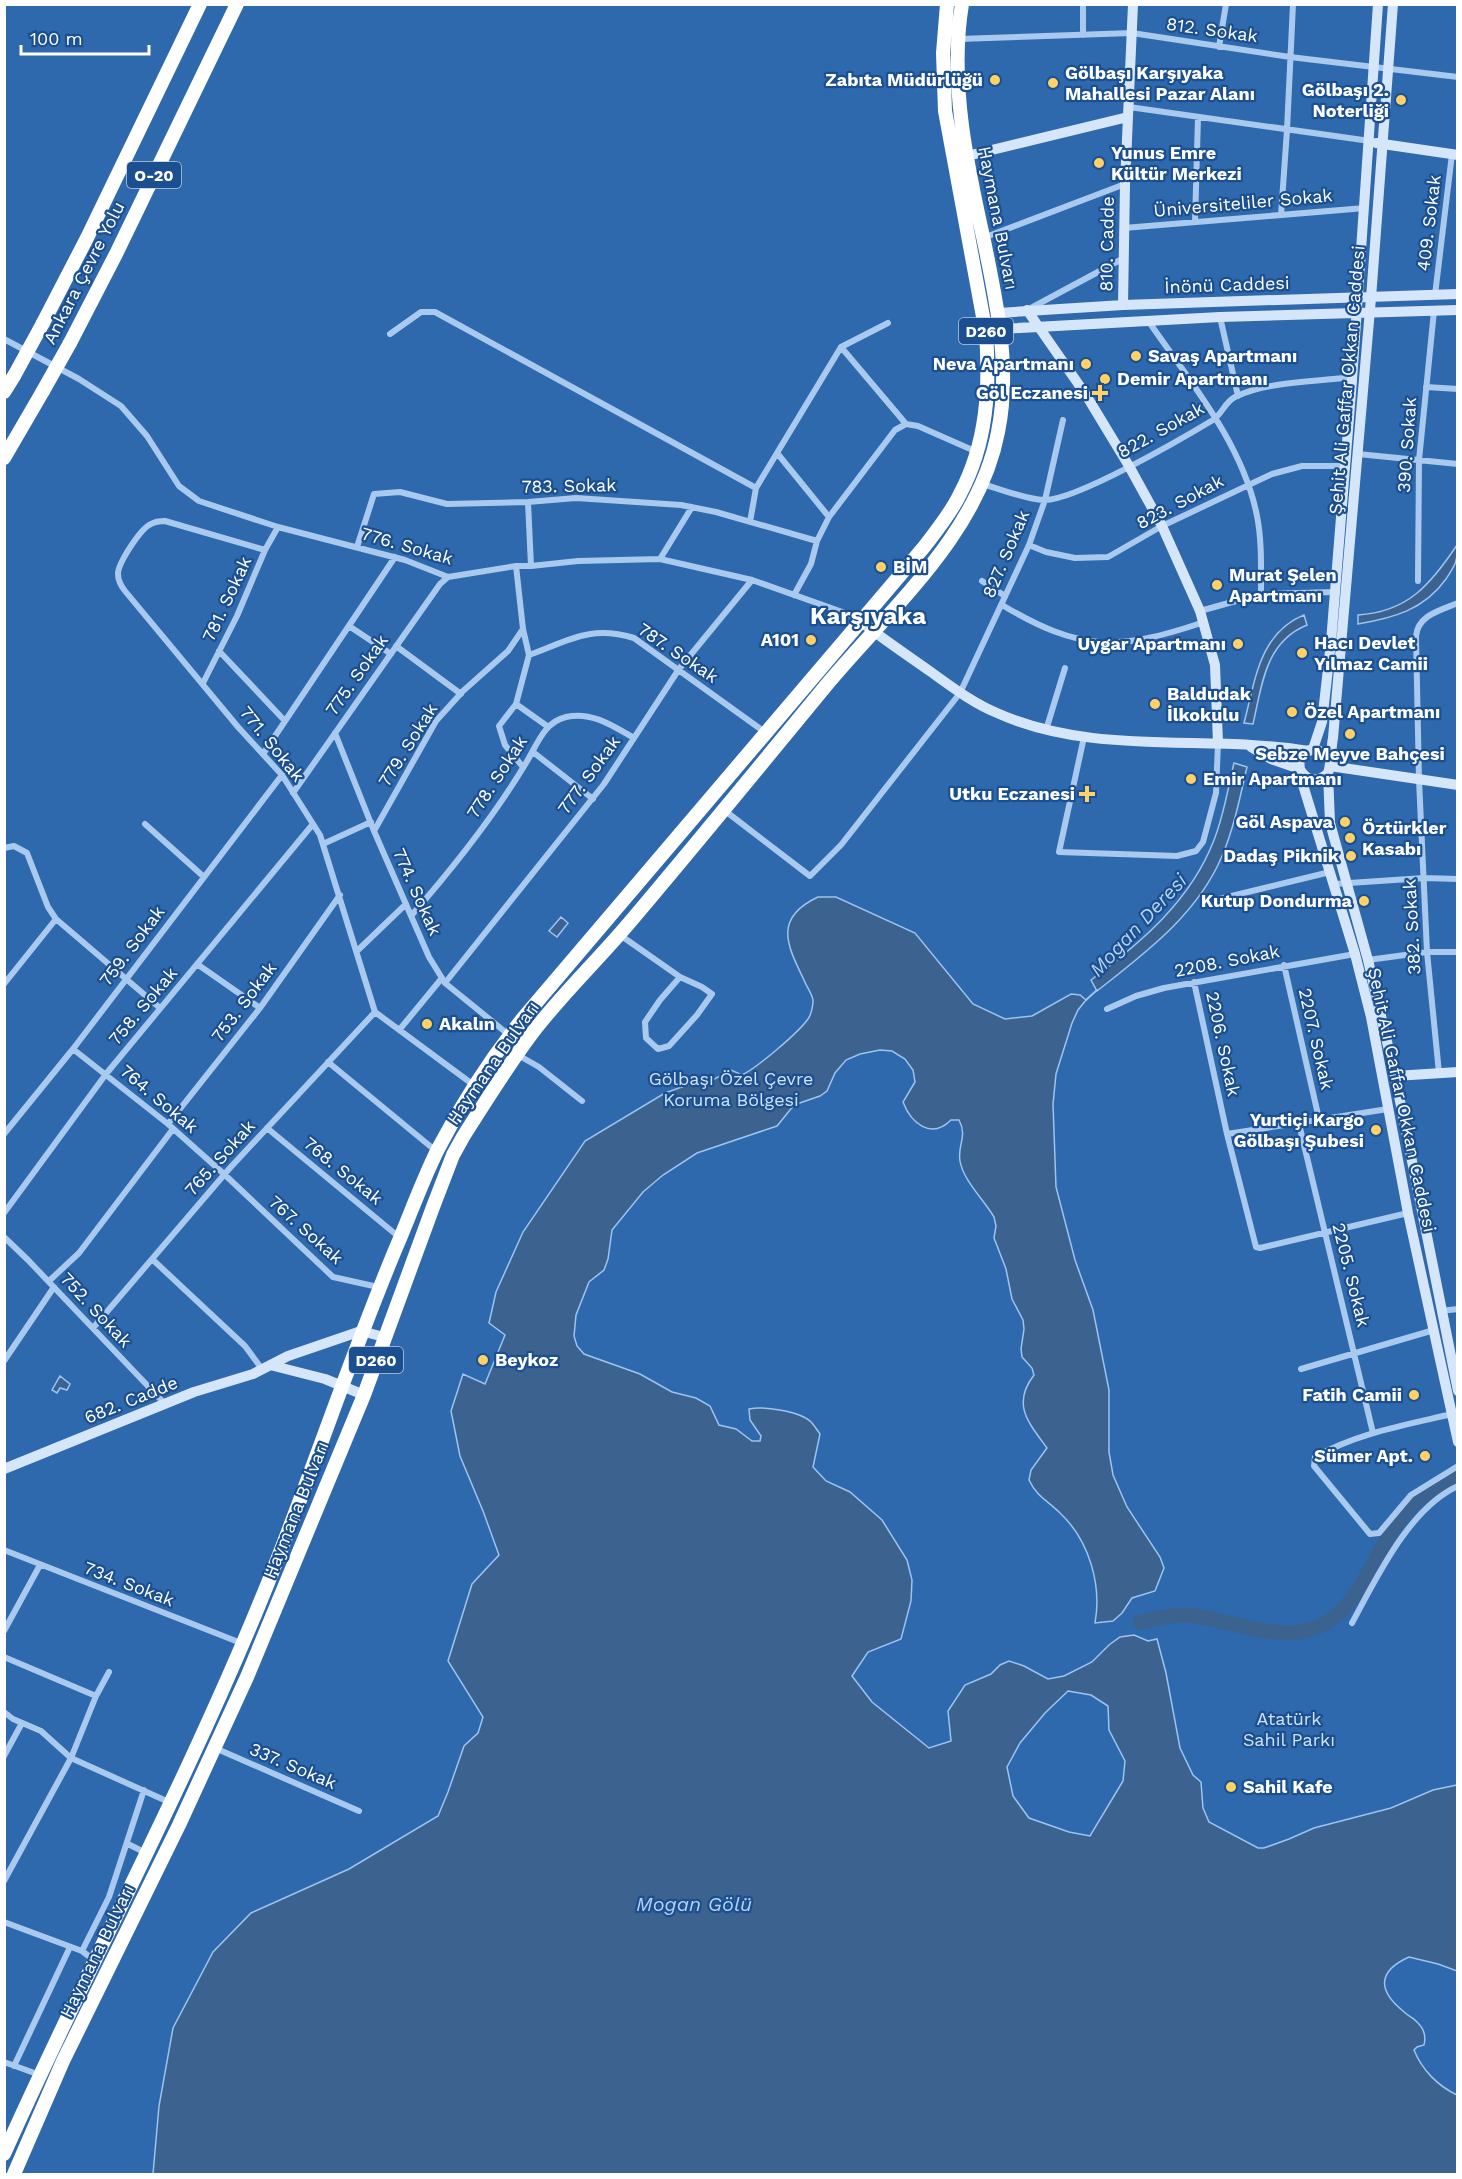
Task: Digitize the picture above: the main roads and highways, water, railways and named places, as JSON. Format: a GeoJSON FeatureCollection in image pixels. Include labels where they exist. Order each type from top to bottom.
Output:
{"type":"FeatureCollection","features":[{"type":"Feature","properties":{"kind":"highway","name":"Ankara Çevre Yolu"},"geometry":{"type":"LineString","coordinates":[[4,392],[92,228],[200,4]]}},
{"type":"Feature","properties":{"kind":"highway","name":"Ankara Çevre Yolu"},"geometry":{"type":"LineString","coordinates":[[4,458],[70,343],[237,4]]}},
{"type":"Feature","properties":{"kind":"highway","name":"Haymana Bulvarı"},"geometry":{"type":"LineString","coordinates":[[4,2154],[171,1803],[243,1644],[315,1462],[378,1287],[437,1151],[475,1086],[510,1035],[924,547],[961,493],[977,453],[987,405],[988,363],[986,333],[945,111],[942,53],[946,4]]}},
{"type":"Feature","properties":{"kind":"highway","name":"Haymana Bulvarı"},"geometry":{"type":"LineString","coordinates":[[14,2175],[63,2061],[179,1825],[247,1677],[364,1395],[453,1155],[467,1130],[517,1054],[542,1021],[620,934],[948,542],[982,484],[994,453],[1002,406],[1003,367],[998,313],[967,156],[958,84],[962,4]]}},
{"type":"Feature","properties":{"kind":"water"},"geometry":{"type":"Polygon","coordinates":[[[1457,545],[1454,567],[1428,598],[1407,611],[1358,624],[1358,615],[1391,608],[1416,594],[1438,572],[1457,545]]]}},
{"type":"Feature","properties":{"kind":"water"},"geometry":{"type":"Polygon","coordinates":[[[1304,615],[1307,625],[1282,642],[1268,666],[1253,724],[1244,723],[1256,676],[1268,646],[1289,623],[1304,615]]]}},
{"type":"Feature","properties":{"kind":"water"},"geometry":{"type":"Polygon","coordinates":[[[1234,763],[1247,767],[1230,834],[1212,877],[1185,914],[1168,931],[1097,991],[1091,980],[1146,935],[1178,901],[1192,882],[1214,840],[1234,763]]]}},
{"type":"Feature","properties":{"kind":"water","name":"Mogan Gölü"},"geometry":{"type":"Polygon","coordinates":[[[818,897],[836,897],[915,933],[973,1004],[1005,1019],[1032,1016],[1071,994],[1080,995],[1086,1000],[1072,1023],[1056,1074],[1053,1104],[1056,1187],[1075,1260],[1093,1310],[1109,1390],[1109,1452],[1113,1475],[1127,1507],[1160,1557],[1164,1568],[1155,1591],[1132,1598],[1122,1613],[1113,1621],[1095,1623],[1097,1594],[1086,1550],[1070,1524],[1039,1494],[1029,1480],[1031,1470],[1047,1448],[1029,1422],[1023,1405],[1027,1386],[1034,1375],[1032,1368],[1022,1357],[1023,1320],[1012,1299],[1006,1269],[994,1238],[996,1226],[994,1217],[969,1183],[962,1168],[959,1155],[962,1126],[959,1120],[951,1120],[944,1126],[929,1129],[916,1122],[903,1102],[915,1082],[913,1070],[905,1059],[892,1051],[880,1050],[860,1054],[846,1060],[835,1073],[827,1091],[820,1096],[794,1105],[777,1126],[697,1153],[663,1175],[643,1192],[612,1230],[604,1270],[589,1282],[576,1315],[574,1336],[577,1346],[584,1354],[640,1374],[672,1392],[696,1398],[710,1406],[719,1425],[736,1429],[752,1441],[760,1441],[761,1436],[750,1420],[749,1409],[790,1412],[812,1423],[820,1434],[813,1467],[826,1481],[850,1492],[882,1520],[907,1560],[912,1580],[911,1601],[901,1639],[868,1652],[852,1676],[872,1702],[929,1748],[951,1741],[948,1711],[965,1685],[991,1674],[1000,1665],[1009,1661],[1048,1679],[1064,1676],[1092,1662],[1120,1637],[1134,1635],[1148,1641],[1157,1639],[1180,1748],[1193,1775],[1201,1782],[1203,1808],[1209,1822],[1258,1848],[1264,1848],[1314,1828],[1391,1808],[1433,1790],[1457,1785],[1457,1971],[1409,1957],[1391,1968],[1385,1981],[1385,1988],[1395,2003],[1423,2030],[1424,2045],[1414,2050],[1421,2064],[1437,2082],[1457,2095],[1457,2174],[153,2174],[159,2106],[173,2028],[213,1952],[251,1913],[349,1869],[438,1816],[464,1746],[478,1733],[483,1717],[448,1661],[472,1584],[499,1555],[460,1456],[451,1411],[463,1374],[485,1384],[505,1335],[489,1323],[496,1292],[523,1232],[585,1141],[665,1093],[693,1083],[709,1082],[731,1070],[742,1075],[787,1041],[803,1025],[810,1015],[813,999],[793,955],[788,933],[789,923],[794,914],[818,897]],[[1068,1691],[1045,1713],[1020,1743],[1007,1767],[1013,1796],[1029,1818],[1069,1832],[1090,1836],[1123,1781],[1125,1761],[1109,1730],[1108,1706],[1091,1695],[1068,1691]]]}},
{"type":"Feature","properties":{"kind":"water"},"geometry":{"type":"Polygon","coordinates":[[[561,917],[568,923],[557,937],[549,931],[561,917]]]}},
{"type":"Feature","properties":{"kind":"water"},"geometry":{"type":"Polygon","coordinates":[[[60,1376],[70,1384],[67,1390],[60,1388],[57,1393],[52,1390],[60,1376]]]}},
{"type":"Feature","properties":{"kind":"waterway","name":"Mogan Deresi"},"geometry":{"type":"LineString","coordinates":[[1086,1000],[1097,990]]}},
{"type":"Feature","properties":{"kind":"waterway"},"geometry":{"type":"LineString","coordinates":[[1140,1622],[1185,1615],[1270,1632],[1304,1631],[1320,1626],[1333,1618],[1355,1595],[1396,1525],[1408,1510],[1438,1485],[1455,1476]]}},
{"type":"Feature","properties":{"kind":"place","name":"Zabıta Müdürlüğü"},"geometry":{"type":"Point","coordinates":[995,80]}},
{"type":"Feature","properties":{"kind":"place","name":"Gölbaşı Karşıyaka Mahallesi Pazar Alanı"},"geometry":{"type":"Point","coordinates":[1053,83]}},
{"type":"Feature","properties":{"kind":"place","name":"Gölbaşı 2. Noterliği"},"geometry":{"type":"Point","coordinates":[1401,100]}},
{"type":"Feature","properties":{"kind":"place","name":"Yunus Emre Kültür Merkezi"},"geometry":{"type":"Point","coordinates":[1099,163]}},
{"type":"Feature","properties":{"kind":"place","name":"Savaş Apartmanı"},"geometry":{"type":"Point","coordinates":[1136,356]}},
{"type":"Feature","properties":{"kind":"place","name":"Neva Apartmanı"},"geometry":{"type":"Point","coordinates":[1086,364]}},
{"type":"Feature","properties":{"kind":"place","name":"Demir Apartmanı"},"geometry":{"type":"Point","coordinates":[1105,379]}},
{"type":"Feature","properties":{"kind":"place","name":"Göl Eczanesi"},"geometry":{"type":"Point","coordinates":[1100,393]}},
{"type":"Feature","properties":{"kind":"place","name":"BİM"},"geometry":{"type":"Point","coordinates":[881,567]}},
{"type":"Feature","properties":{"kind":"place","name":"Murat Şelen Apartmanı"},"geometry":{"type":"Point","coordinates":[1217,585]}},
{"type":"Feature","properties":{"kind":"place","name":"A101"},"geometry":{"type":"Point","coordinates":[811,640]}},
{"type":"Feature","properties":{"kind":"place","name":"Uygar Apartmanı"},"geometry":{"type":"Point","coordinates":[1238,644]}},
{"type":"Feature","properties":{"kind":"place","name":"Hacı Devlet Yılmaz Camii"},"geometry":{"type":"Point","coordinates":[1302,653]}},
{"type":"Feature","properties":{"kind":"place","name":"Baldudak İlkokulu"},"geometry":{"type":"Point","coordinates":[1155,704]}},
{"type":"Feature","properties":{"kind":"place","name":"Özel Apartmanı"},"geometry":{"type":"Point","coordinates":[1292,712]}},
{"type":"Feature","properties":{"kind":"place","name":"Sebze Meyve Bahçesi"},"geometry":{"type":"Point","coordinates":[1350,734]}},
{"type":"Feature","properties":{"kind":"place","name":"Emir Apartmanı"},"geometry":{"type":"Point","coordinates":[1191,779]}},
{"type":"Feature","properties":{"kind":"place","name":"Utku Eczanesi"},"geometry":{"type":"Point","coordinates":[1087,794]}},
{"type":"Feature","properties":{"kind":"place","name":"Göl Aspava"},"geometry":{"type":"Point","coordinates":[1345,822]}},
{"type":"Feature","properties":{"kind":"place","name":"Öztürkler Kasabı"},"geometry":{"type":"Point","coordinates":[1350,838]}},
{"type":"Feature","properties":{"kind":"place","name":"Dadaş Piknik"},"geometry":{"type":"Point","coordinates":[1351,856]}},
{"type":"Feature","properties":{"kind":"place","name":"Kutup Dondurma"},"geometry":{"type":"Point","coordinates":[1364,901]}},
{"type":"Feature","properties":{"kind":"place","name":"Akalın"},"geometry":{"type":"Point","coordinates":[427,1024]}},
{"type":"Feature","properties":{"kind":"place","name":"Yurtiçi Kargo Gölbaşı Şubesi"},"geometry":{"type":"Point","coordinates":[1376,1130]}},
{"type":"Feature","properties":{"kind":"place","name":"Beykoz"},"geometry":{"type":"Point","coordinates":[483,1360]}},
{"type":"Feature","properties":{"kind":"place","name":"Fatih Camii"},"geometry":{"type":"Point","coordinates":[1414,1395]}},
{"type":"Feature","properties":{"kind":"place","name":"Sümer Apt."},"geometry":{"type":"Point","coordinates":[1425,1456]}},
{"type":"Feature","properties":{"kind":"place","name":"Sahil Kafe"},"geometry":{"type":"Point","coordinates":[1231,1787]}},
{"type":"Feature","properties":{"kind":"district","name":"Karşıyaka"},"geometry":{"type":"Point","coordinates":[868,616]}},
{"type":"Feature","properties":{"kind":"park label","name":"Gölbaşı Özel Çevre Koruma Bölgesi"},"geometry":{"type":"Point","coordinates":[731,1089]}},
{"type":"Feature","properties":{"kind":"park label","name":"Atatürk Sahil Parkı"},"geometry":{"type":"Point","coordinates":[1289,1729]}}]}
